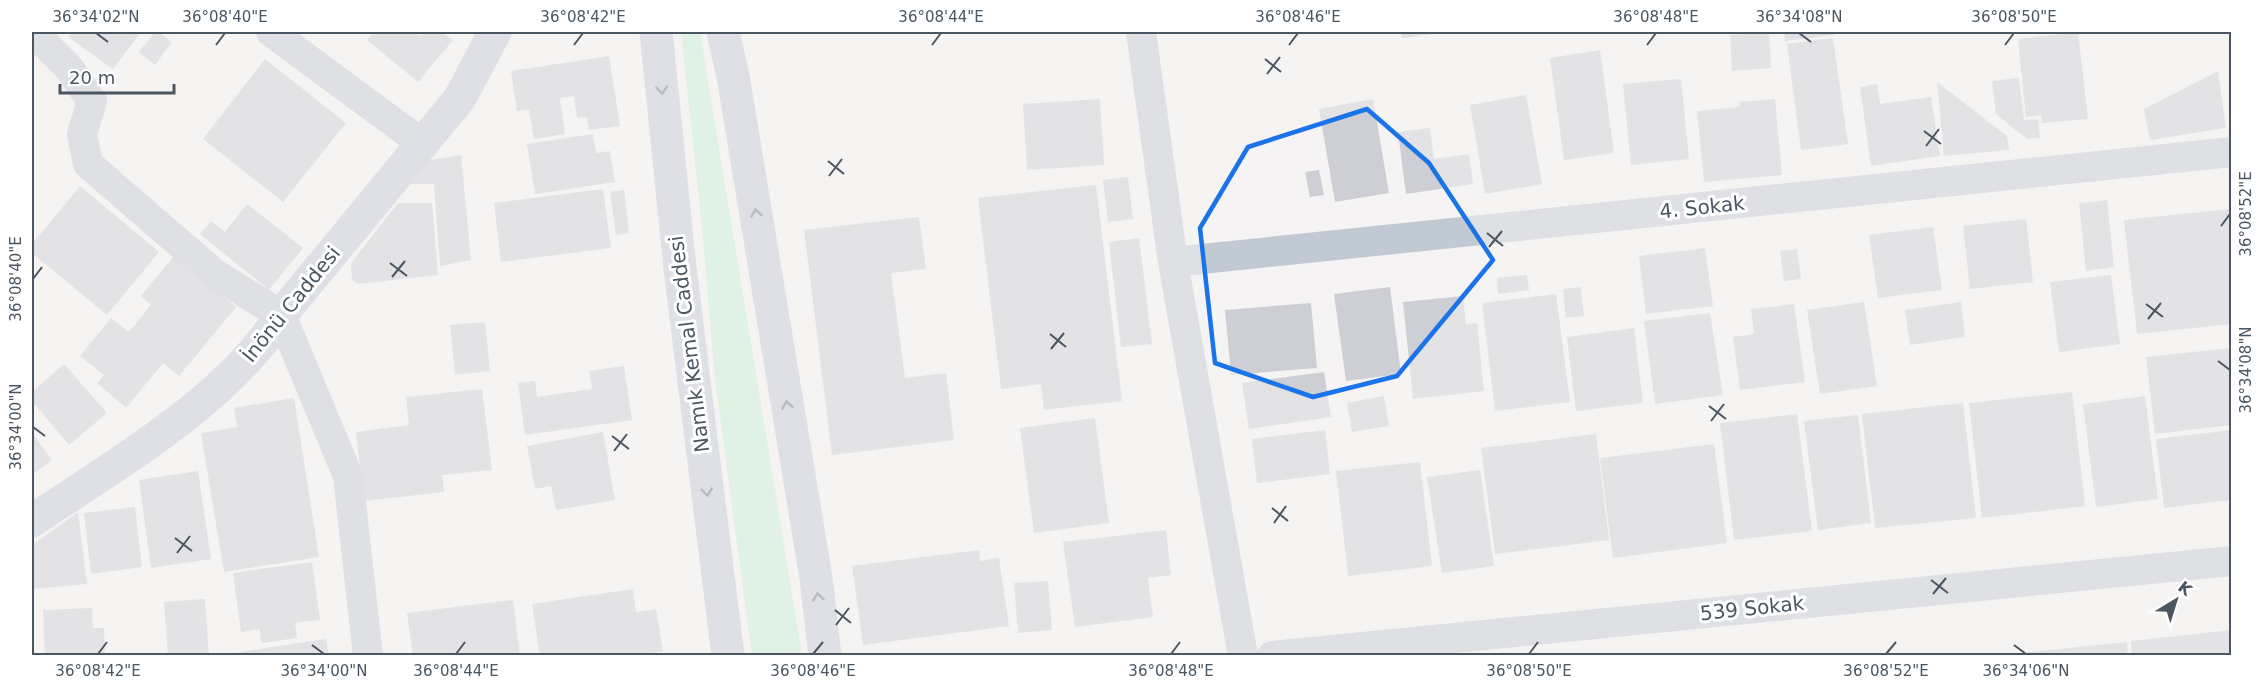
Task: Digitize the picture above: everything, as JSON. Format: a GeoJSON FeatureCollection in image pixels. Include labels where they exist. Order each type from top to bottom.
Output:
{"type":"FeatureCollection","features":[{"type":"Feature","properties":{"kind":"street"},"geometry":{"type":"LineString","coordinates":[[33,32],[69,68],[92,101],[82,134],[88,164],[215,273],[281,315],[348,476],[368,656]]}},
{"type":"Feature","properties":{"kind":"street"},"geometry":{"type":"LineString","coordinates":[[271,32],[423,144]]}},
{"type":"Feature","properties":{"kind":"street","name":"İnönü Caddesi"},"geometry":{"type":"LineString","coordinates":[[32,521],[176,423],[245,362],[281,315],[460,99],[495,32]]}},
{"type":"Feature","properties":{"kind":"street","name":"Namık Kemal Caddesi"},"geometry":{"type":"LineString","coordinates":[[657,32],[680,268],[728,656]]}},
{"type":"Feature","properties":{"kind":"street"},"geometry":{"type":"LineString","coordinates":[[723,32],[733,76],[806,520],[825,656]]}},
{"type":"Feature","properties":{"kind":"street"},"geometry":{"type":"LineString","coordinates":[[1141,32],[1173,262],[1243,656]]}},
{"type":"Feature","properties":{"kind":"street","name":"4. Sokak"},"geometry":{"type":"LineString","coordinates":[[1173,262],[2232,152]]}},
{"type":"Feature","properties":{"kind":"street","name":"539 Sokak"},"geometry":{"type":"LineString","coordinates":[[1272,656],[2232,561]]}},
{"type":"Feature","properties":{"kind":"highlighted area"},"geometry":{"type":"Polygon","coordinates":[[[1367,109],[1429,163],[1493,260],[1397,376],[1313,397],[1215,363],[1200,228],[1248,147],[1367,109]]]}},
{"type":"Feature","properties":{"kind":"green space"},"geometry":{"type":"Polygon","coordinates":[[[681,32],[700,32],[802,655],[752,655],[715,379],[702,227],[681,32]]]}},
{"type":"Feature","properties":{"kind":"building"},"geometry":{"type":"Polygon","coordinates":[[[72,32],[141,32],[113,69],[68,37],[72,32]]]}},
{"type":"Feature","properties":{"kind":"building"},"geometry":{"type":"Polygon","coordinates":[[[155,32],[159,32],[172,42],[155,65],[139,52],[155,32]]]}},
{"type":"Feature","properties":{"kind":"building"},"geometry":{"type":"Polygon","coordinates":[[[374,32],[416,32],[421,36],[425,32],[442,32],[453,40],[418,82],[367,40],[374,32]]]}},
{"type":"Feature","properties":{"kind":"building"},"geometry":{"type":"Polygon","coordinates":[[[1402,32],[1440,32],[1440,33],[1402,38],[1402,32]]]}},
{"type":"Feature","properties":{"kind":"building"},"geometry":{"type":"Polygon","coordinates":[[[1769,32],[1771,68],[1732,71],[1730,35],[1769,32]]]}},
{"type":"Feature","properties":{"kind":"building"},"geometry":{"type":"Polygon","coordinates":[[[1784,32],[1833,32],[1834,35],[1785,41],[1784,32]]]}},
{"type":"Feature","properties":{"kind":"building"},"geometry":{"type":"Polygon","coordinates":[[[2078,32],[2088,119],[2042,123],[2041,115],[2026,117],[2018,39],[2078,32]]]}},
{"type":"Feature","properties":{"kind":"building"},"geometry":{"type":"Polygon","coordinates":[[[1833,38],[1848,144],[1801,150],[1787,44],[1833,38]]]}},
{"type":"Feature","properties":{"kind":"building"},"geometry":{"type":"Polygon","coordinates":[[[1600,50],[1614,153],[1564,160],[1550,58],[1600,50]]]}},
{"type":"Feature","properties":{"kind":"building"},"geometry":{"type":"Polygon","coordinates":[[[609,56],[620,126],[589,130],[587,117],[577,118],[574,96],[560,98],[565,134],[534,139],[529,110],[517,111],[511,71],[609,56]]]}},
{"type":"Feature","properties":{"kind":"building"},"geometry":{"type":"Polygon","coordinates":[[[265,59],[346,123],[283,202],[203,139],[265,59]]]}},
{"type":"Feature","properties":{"kind":"building"},"geometry":{"type":"Polygon","coordinates":[[[2218,71],[2226,128],[2150,140],[2144,109],[2218,71]]]}},
{"type":"Feature","properties":{"kind":"building"},"geometry":{"type":"Polygon","coordinates":[[[2019,78],[2024,120],[2038,119],[2040,138],[2027,139],[1996,114],[1992,81],[2019,78]]]}},
{"type":"Feature","properties":{"kind":"building"},"geometry":{"type":"Polygon","coordinates":[[[1681,79],[1689,159],[1631,165],[1623,84],[1681,79]]]}},
{"type":"Feature","properties":{"kind":"building"},"geometry":{"type":"Polygon","coordinates":[[[1937,82],[2007,136],[2009,150],[1944,156],[1937,82]]]}},
{"type":"Feature","properties":{"kind":"building"},"geometry":{"type":"Polygon","coordinates":[[[1877,84],[1880,104],[1931,97],[1940,156],[1871,166],[1860,87],[1877,84]]]}},
{"type":"Feature","properties":{"kind":"building"},"geometry":{"type":"Polygon","coordinates":[[[1526,95],[1542,184],[1485,194],[1470,105],[1526,95]]]}},
{"type":"Feature","properties":{"kind":"building"},"geometry":{"type":"Polygon","coordinates":[[[1100,99],[1104,165],[1027,170],[1023,104],[1100,99]]]}},
{"type":"Feature","properties":{"kind":"building"},"geometry":{"type":"Polygon","coordinates":[[[1373,99],[1389,193],[1335,202],[1319,109],[1373,99]]]}},
{"type":"Feature","properties":{"kind":"building"},"geometry":{"type":"Polygon","coordinates":[[[1775,99],[1782,175],[1704,182],[1697,111],[1740,107],[1739,102],[1775,99]]]}},
{"type":"Feature","properties":{"kind":"building"},"geometry":{"type":"Polygon","coordinates":[[[1430,128],[1434,159],[1469,154],[1473,184],[1406,194],[1398,132],[1430,128]]]}},
{"type":"Feature","properties":{"kind":"building"},"geometry":{"type":"Polygon","coordinates":[[[593,134],[596,153],[610,151],[615,182],[535,194],[527,144],[593,134]]]}},
{"type":"Feature","properties":{"kind":"building"},"geometry":{"type":"Polygon","coordinates":[[[461,155],[471,260],[440,266],[434,184],[409,184],[424,161],[461,155]]]}},
{"type":"Feature","properties":{"kind":"building"},"geometry":{"type":"Polygon","coordinates":[[[1319,170],[1324,195],[1310,197],[1305,172],[1319,170]]]}},
{"type":"Feature","properties":{"kind":"building"},"geometry":{"type":"Polygon","coordinates":[[[1128,177],[1133,219],[1108,222],[1103,180],[1128,177]]]}},
{"type":"Feature","properties":{"kind":"building"},"geometry":{"type":"Polygon","coordinates":[[[1096,185],[1122,401],[1044,410],[1041,384],[1001,389],[978,198],[1096,185]]]}},
{"type":"Feature","properties":{"kind":"building"},"geometry":{"type":"Polygon","coordinates":[[[80,186],[159,252],[107,315],[32,253],[32,244],[80,186]]]}},
{"type":"Feature","properties":{"kind":"building"},"geometry":{"type":"Polygon","coordinates":[[[603,189],[611,248],[501,262],[494,203],[603,189]]]}},
{"type":"Feature","properties":{"kind":"building"},"geometry":{"type":"Polygon","coordinates":[[[624,190],[629,233],[616,235],[610,192],[624,190]]]}},
{"type":"Feature","properties":{"kind":"building"},"geometry":{"type":"Polygon","coordinates":[[[2107,200],[2114,267],[2086,271],[2079,203],[2107,200]]]}},
{"type":"Feature","properties":{"kind":"building"},"geometry":{"type":"Polygon","coordinates":[[[398,203],[432,203],[438,275],[358,284],[352,280],[351,263],[398,203]]]}},
{"type":"Feature","properties":{"kind":"building"},"geometry":{"type":"Polygon","coordinates":[[[247,204],[303,248],[269,290],[200,234],[211,221],[225,232],[247,204]]]}},
{"type":"Feature","properties":{"kind":"building"},"geometry":{"type":"Polygon","coordinates":[[[2230,209],[2232,324],[2137,334],[2124,220],[2230,209]]]}},
{"type":"Feature","properties":{"kind":"building"},"geometry":{"type":"Polygon","coordinates":[[[919,217],[926,269],[891,273],[905,378],[946,373],[954,440],[832,455],[804,230],[919,217]]]}},
{"type":"Feature","properties":{"kind":"building"},"geometry":{"type":"Polygon","coordinates":[[[2026,219],[2033,282],[1970,289],[1963,226],[2026,219]]]}},
{"type":"Feature","properties":{"kind":"building"},"geometry":{"type":"Polygon","coordinates":[[[1933,227],[1942,290],[1878,298],[1869,235],[1933,227]]]}},
{"type":"Feature","properties":{"kind":"building"},"geometry":{"type":"Polygon","coordinates":[[[1139,238],[1152,344],[1121,347],[1109,242],[1139,238]]]}},
{"type":"Feature","properties":{"kind":"building"},"geometry":{"type":"Polygon","coordinates":[[[1705,248],[1713,306],[1646,314],[1639,256],[1705,248]]]}},
{"type":"Feature","properties":{"kind":"building"},"geometry":{"type":"Polygon","coordinates":[[[1797,249],[1801,279],[1784,281],[1780,251],[1797,249]]]}},
{"type":"Feature","properties":{"kind":"building"},"geometry":{"type":"Polygon","coordinates":[[[174,256],[236,307],[179,376],[163,363],[126,408],[97,383],[104,375],[80,356],[111,318],[129,332],[151,305],[141,296],[174,256]]]}},
{"type":"Feature","properties":{"kind":"building"},"geometry":{"type":"Polygon","coordinates":[[[1527,275],[1529,290],[1498,294],[1497,278],[1527,275]]]}},
{"type":"Feature","properties":{"kind":"building"},"geometry":{"type":"Polygon","coordinates":[[[2111,275],[2120,344],[2059,352],[2050,282],[2111,275]]]}},
{"type":"Feature","properties":{"kind":"building"},"geometry":{"type":"Polygon","coordinates":[[[1390,287],[1401,374],[1346,381],[1334,294],[1390,287]]]}},
{"type":"Feature","properties":{"kind":"building"},"geometry":{"type":"Polygon","coordinates":[[[1581,287],[1584,316],[1566,318],[1563,289],[1581,287]]]}},
{"type":"Feature","properties":{"kind":"building"},"geometry":{"type":"Polygon","coordinates":[[[1556,294],[1570,402],[1495,411],[1482,303],[1556,294]]]}},
{"type":"Feature","properties":{"kind":"building"},"geometry":{"type":"Polygon","coordinates":[[[1463,296],[1466,324],[1477,323],[1484,391],[1413,399],[1403,302],[1463,296]]]}},
{"type":"Feature","properties":{"kind":"building"},"geometry":{"type":"Polygon","coordinates":[[[1864,302],[1877,386],[1820,394],[1807,310],[1864,302]]]}},
{"type":"Feature","properties":{"kind":"building"},"geometry":{"type":"Polygon","coordinates":[[[1961,302],[1965,337],[1910,345],[1905,310],[1961,302]]]}},
{"type":"Feature","properties":{"kind":"building"},"geometry":{"type":"Polygon","coordinates":[[[1311,303],[1317,368],[1231,375],[1225,310],[1311,303]]]}},
{"type":"Feature","properties":{"kind":"building"},"geometry":{"type":"Polygon","coordinates":[[[1794,304],[1805,382],[1740,390],[1733,337],[1754,334],[1751,309],[1794,304]]]}},
{"type":"Feature","properties":{"kind":"building"},"geometry":{"type":"Polygon","coordinates":[[[1710,313],[1723,395],[1655,404],[1644,321],[1710,313]]]}},
{"type":"Feature","properties":{"kind":"building"},"geometry":{"type":"Polygon","coordinates":[[[485,322],[490,371],[455,375],[450,325],[485,322]]]}},
{"type":"Feature","properties":{"kind":"building"},"geometry":{"type":"Polygon","coordinates":[[[1634,328],[1643,403],[1576,411],[1567,337],[1634,328]]]}},
{"type":"Feature","properties":{"kind":"building"},"geometry":{"type":"Polygon","coordinates":[[[2231,348],[2232,425],[2155,434],[2146,357],[2231,348]]]}},
{"type":"Feature","properties":{"kind":"building"},"geometry":{"type":"Polygon","coordinates":[[[64,364],[107,413],[69,445],[32,401],[32,392],[64,364]]]}},
{"type":"Feature","properties":{"kind":"building"},"geometry":{"type":"Polygon","coordinates":[[[624,366],[632,420],[525,435],[518,383],[535,381],[537,397],[592,389],[589,371],[624,366]]]}},
{"type":"Feature","properties":{"kind":"building"},"geometry":{"type":"Polygon","coordinates":[[[1324,372],[1331,417],[1249,429],[1242,383],[1324,372]]]}},
{"type":"Feature","properties":{"kind":"building"},"geometry":{"type":"Polygon","coordinates":[[[482,389],[492,470],[442,475],[444,492],[364,501],[356,432],[409,425],[406,397],[482,389]]]}},
{"type":"Feature","properties":{"kind":"building"},"geometry":{"type":"Polygon","coordinates":[[[2072,392],[2085,506],[1982,518],[1969,403],[2072,392]]]}},
{"type":"Feature","properties":{"kind":"building"},"geometry":{"type":"Polygon","coordinates":[[[1384,396],[1389,426],[1352,432],[1347,403],[1384,396]]]}},
{"type":"Feature","properties":{"kind":"building"},"geometry":{"type":"Polygon","coordinates":[[[2145,396],[2158,499],[2096,507],[2083,404],[2145,396]]]}},
{"type":"Feature","properties":{"kind":"building"},"geometry":{"type":"Polygon","coordinates":[[[294,398],[319,557],[224,572],[201,433],[237,427],[234,408],[294,398]]]}},
{"type":"Feature","properties":{"kind":"building"},"geometry":{"type":"Polygon","coordinates":[[[1963,403],[1976,518],[1875,528],[1862,414],[1963,403]]]}},
{"type":"Feature","properties":{"kind":"building"},"geometry":{"type":"Polygon","coordinates":[[[1797,414],[1812,531],[1734,540],[1720,423],[1797,414]]]}},
{"type":"Feature","properties":{"kind":"building"},"geometry":{"type":"Polygon","coordinates":[[[1858,415],[1871,523],[1818,530],[1804,421],[1858,415]]]}},
{"type":"Feature","properties":{"kind":"building"},"geometry":{"type":"Polygon","coordinates":[[[1095,418],[1109,523],[1034,533],[1020,428],[1095,418]]]}},
{"type":"Feature","properties":{"kind":"building"},"geometry":{"type":"Polygon","coordinates":[[[1325,430],[1330,474],[1257,483],[1252,439],[1325,430]]]}},
{"type":"Feature","properties":{"kind":"building"},"geometry":{"type":"Polygon","coordinates":[[[2232,430],[2232,500],[2164,508],[2156,439],[2232,430]]]}},
{"type":"Feature","properties":{"kind":"building"},"geometry":{"type":"Polygon","coordinates":[[[603,432],[615,500],[556,510],[551,486],[535,489],[527,446],[603,432]]]}},
{"type":"Feature","properties":{"kind":"building"},"geometry":{"type":"Polygon","coordinates":[[[32,433],[52,460],[32,475],[32,433]]]}},
{"type":"Feature","properties":{"kind":"building"},"geometry":{"type":"Polygon","coordinates":[[[1596,434],[1609,540],[1495,554],[1481,448],[1596,434]]]}},
{"type":"Feature","properties":{"kind":"building"},"geometry":{"type":"Polygon","coordinates":[[[1714,444],[1727,543],[1613,558],[1600,458],[1714,444]]]}},
{"type":"Feature","properties":{"kind":"building"},"geometry":{"type":"Polygon","coordinates":[[[1420,462],[1432,566],[1348,576],[1336,471],[1420,462]]]}},
{"type":"Feature","properties":{"kind":"building"},"geometry":{"type":"Polygon","coordinates":[[[1480,470],[1494,566],[1442,573],[1427,477],[1480,470]]]}},
{"type":"Feature","properties":{"kind":"building"},"geometry":{"type":"Polygon","coordinates":[[[198,471],[211,559],[151,568],[139,480],[198,471]]]}},
{"type":"Feature","properties":{"kind":"building"},"geometry":{"type":"Polygon","coordinates":[[[135,507],[142,567],[91,574],[84,513],[135,507]]]}},
{"type":"Feature","properties":{"kind":"building"},"geometry":{"type":"Polygon","coordinates":[[[78,512],[87,584],[32,589],[32,545],[78,512]]]}},
{"type":"Feature","properties":{"kind":"building"},"geometry":{"type":"Polygon","coordinates":[[[1166,530],[1171,575],[1148,578],[1153,617],[1075,627],[1063,542],[1166,530]]]}},
{"type":"Feature","properties":{"kind":"building"},"geometry":{"type":"Polygon","coordinates":[[[979,550],[980,561],[999,558],[1009,626],[863,645],[852,566],[979,550]]]}},
{"type":"Feature","properties":{"kind":"building"},"geometry":{"type":"Polygon","coordinates":[[[312,562],[320,620],[295,623],[297,638],[261,643],[260,629],[241,632],[233,573],[312,562]]]}},
{"type":"Feature","properties":{"kind":"building"},"geometry":{"type":"Polygon","coordinates":[[[1048,581],[1052,630],[1018,633],[1014,583],[1048,581]]]}},
{"type":"Feature","properties":{"kind":"building"},"geometry":{"type":"Polygon","coordinates":[[[633,589],[636,612],[656,609],[663,651],[636,656],[540,656],[532,604],[633,589]]]}},
{"type":"Feature","properties":{"kind":"building"},"geometry":{"type":"Polygon","coordinates":[[[205,599],[209,656],[168,656],[164,602],[205,599]]]}},
{"type":"Feature","properties":{"kind":"building"},"geometry":{"type":"Polygon","coordinates":[[[513,600],[520,656],[413,656],[407,613],[513,600]]]}},
{"type":"Feature","properties":{"kind":"building"},"geometry":{"type":"Polygon","coordinates":[[[92,608],[93,628],[104,628],[105,656],[45,656],[43,610],[92,608]]]}},
{"type":"Feature","properties":{"kind":"building"},"geometry":{"type":"Polygon","coordinates":[[[2232,630],[2232,656],[2132,656],[2131,641],[2232,630]]]}},
{"type":"Feature","properties":{"kind":"building"},"geometry":{"type":"Polygon","coordinates":[[[326,639],[329,656],[239,656],[239,652],[326,639]]]}},
{"type":"Feature","properties":{"kind":"building"},"geometry":{"type":"Polygon","coordinates":[[[2127,642],[2128,656],[2021,656],[2021,653],[2127,642]]]}}]}
